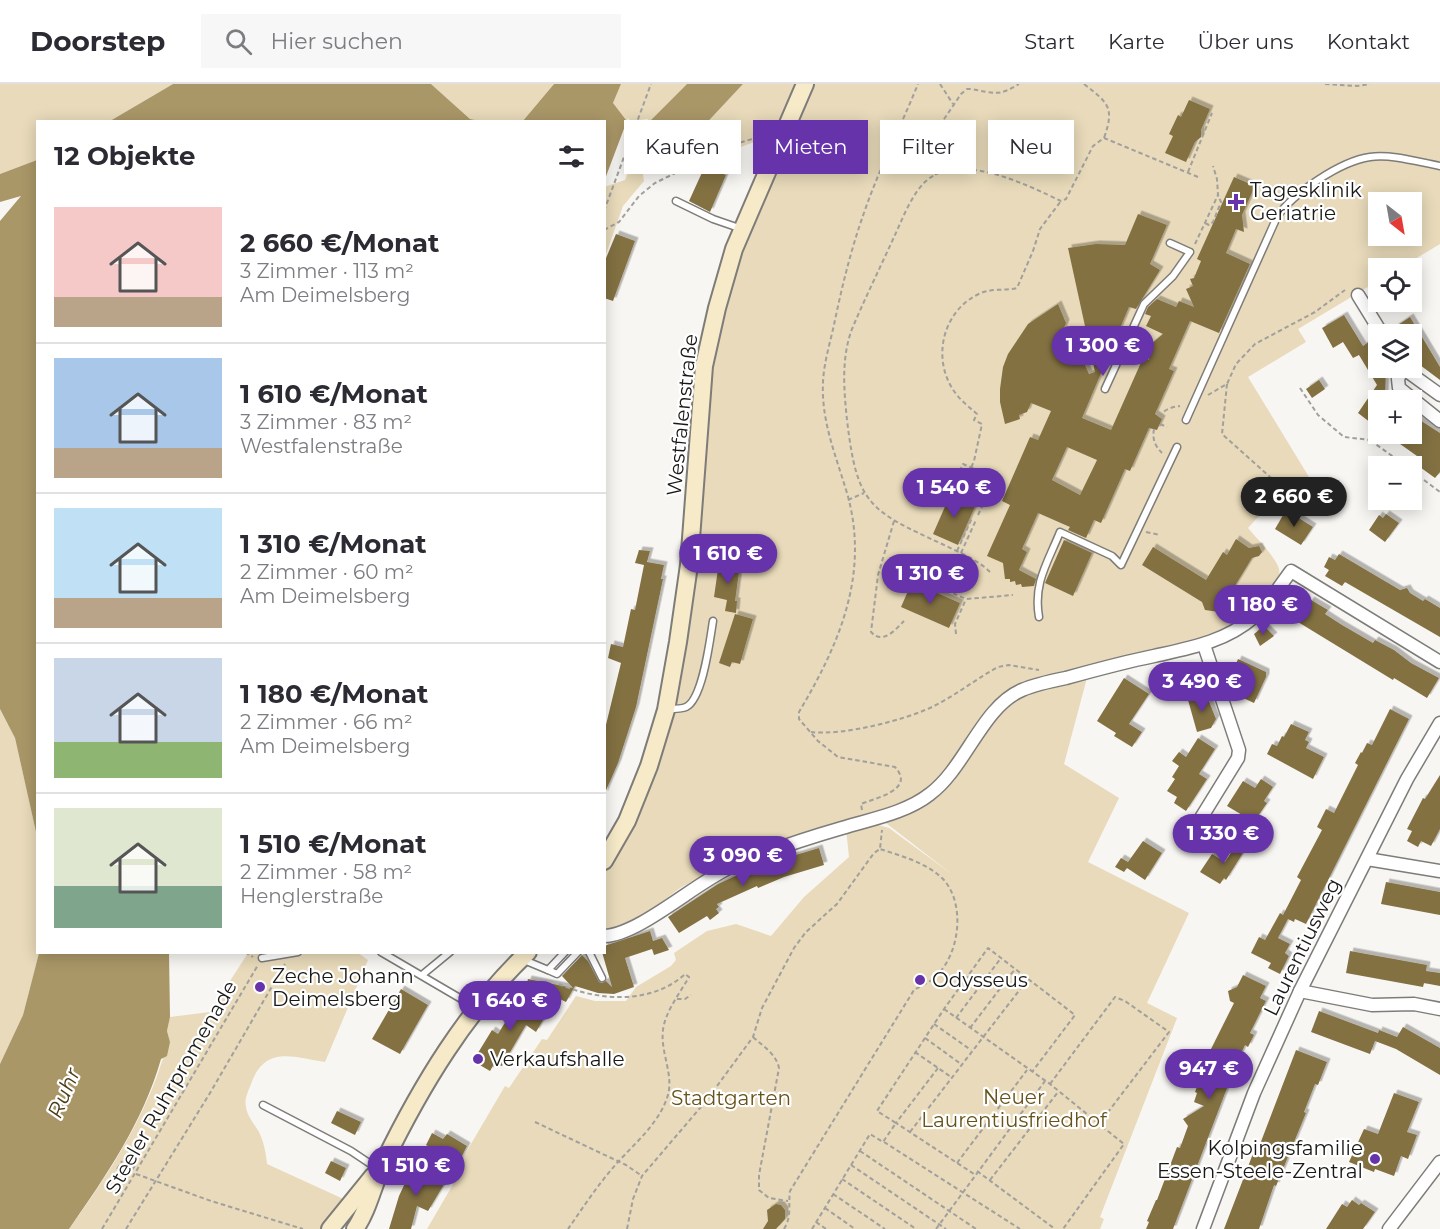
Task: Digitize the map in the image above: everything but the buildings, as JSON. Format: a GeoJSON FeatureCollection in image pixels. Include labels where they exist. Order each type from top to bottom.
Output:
{"type":"FeatureCollection","features":[{"type":"Feature","properties":{"kind":"main road","name":"Westfalenstraße"},"geometry":{"type":"LineString","coordinates":[[788,120],[805,84]]}},
{"type":"Feature","properties":{"kind":"main road","name":"Westfalenstraße"},"geometry":{"type":"LineString","coordinates":[[606,858],[627,821],[649,766],[666,710],[688,565],[704,366],[717,308],[734,249],[765,174]]}},
{"type":"Feature","properties":{"kind":"main road"},"geometry":{"type":"LineString","coordinates":[[330,1229],[380,1166],[421,1093],[476,1008],[524,956]]}},
{"type":"Feature","properties":{"kind":"main road"},"geometry":{"type":"LineString","coordinates":[[360,1226],[380,1166]]}},
{"type":"Feature","properties":{"kind":"street"},"geometry":{"type":"LineString","coordinates":[[1355,290],[1377,324]]}},
{"type":"Feature","properties":{"kind":"street"},"geometry":{"type":"LineString","coordinates":[[1398,378],[1398,388],[1440,421]]}},
{"type":"Feature","properties":{"kind":"street"},"geometry":{"type":"LineString","coordinates":[[1417,378],[1440,394]]}},
{"type":"Feature","properties":{"kind":"street"},"geometry":{"type":"LineString","coordinates":[[606,936],[614,936],[633,929],[695,886],[729,868],[782,847],[921,801],[942,784],[995,712],[1011,695],[1025,689],[1132,661],[1204,645],[1252,618],[1267,604],[1291,571],[1440,662]]}},
{"type":"Feature","properties":{"kind":"street"},"geometry":{"type":"LineString","coordinates":[[1183,841],[1193,831],[1238,758],[1239,750],[1204,645]]}},
{"type":"Feature","properties":{"kind":"street","name":"Laurentiusweg"},"geometry":{"type":"LineString","coordinates":[[1203,1229],[1254,1093],[1300,991],[1407,780],[1440,723]]}},
{"type":"Feature","properties":{"kind":"street"},"geometry":{"type":"LineString","coordinates":[[1367,859],[1440,871]]}},
{"type":"Feature","properties":{"kind":"street"},"geometry":{"type":"LineString","coordinates":[[1300,991],[1372,1005],[1414,1004],[1440,1009]]}},
{"type":"Feature","properties":{"kind":"street"},"geometry":{"type":"LineString","coordinates":[[1389,1229],[1440,1162]]}},
{"type":"Feature","properties":{"kind":"lane"},"geometry":{"type":"LineString","coordinates":[[1186,420],[1277,217],[1299,192],[1336,171],[1369,157],[1400,159],[1440,166]]}},
{"type":"Feature","properties":{"kind":"lane"},"geometry":{"type":"LineString","coordinates":[[676,201],[713,219],[742,229]]}},
{"type":"Feature","properties":{"kind":"lane"},"geometry":{"type":"LineString","coordinates":[[1105,389],[1144,304],[1173,276],[1190,252],[1170,243]]}},
{"type":"Feature","properties":{"kind":"lane"},"geometry":{"type":"LineString","coordinates":[[1039,617],[1037,606],[1039,580],[1060,531],[1112,556],[1121,565],[1176,447]]}},
{"type":"Feature","properties":{"kind":"lane"},"geometry":{"type":"LineString","coordinates":[[666,710],[687,706],[696,697],[706,661],[713,621]]}},
{"type":"Feature","properties":{"kind":"lane"},"geometry":{"type":"LineString","coordinates":[[262,958],[288,954]]}},
{"type":"Feature","properties":{"kind":"lane"},"geometry":{"type":"LineString","coordinates":[[385,954],[476,1008]]}},
{"type":"Feature","properties":{"kind":"lane"},"geometry":{"type":"LineString","coordinates":[[422,975],[448,954]]}},
{"type":"Feature","properties":{"kind":"lane"},"geometry":{"type":"LineString","coordinates":[[548,970],[564,954]]}},
{"type":"Feature","properties":{"kind":"lane"},"geometry":{"type":"LineString","coordinates":[[524,956],[556,974],[576,954]]}},
{"type":"Feature","properties":{"kind":"lane"},"geometry":{"type":"LineString","coordinates":[[589,954],[602,978]]}},
{"type":"Feature","properties":{"kind":"lane"},"geometry":{"type":"LineString","coordinates":[[264,1105],[380,1166]]}},
{"type":"Feature","properties":{"kind":"path"},"geometry":{"type":"LineString","coordinates":[[606,205],[651,84]]}},
{"type":"Feature","properties":{"kind":"path"},"geometry":{"type":"LineString","coordinates":[[864,821],[861,804],[893,792],[900,781],[900,772],[895,767],[838,757],[800,722],[799,712],[823,671],[838,634],[855,577],[855,538],[848,500],[822,406],[823,379],[846,267],[860,224],[918,84]]}},
{"type":"Feature","properties":{"kind":"path"},"geometry":{"type":"LineString","coordinates":[[940,84],[954,105]]}},
{"type":"Feature","properties":{"kind":"path"},"geometry":{"type":"LineString","coordinates":[[936,175],[931,154],[932,137],[967,89],[998,94],[1019,84]]}},
{"type":"Feature","properties":{"kind":"path"},"geometry":{"type":"LineString","coordinates":[[960,493],[971,467],[982,424],[974,420],[977,414],[957,394],[947,378],[942,359],[943,338],[956,313],[973,298],[991,290],[1016,289],[1040,229],[1061,201],[1066,199],[1093,146],[1104,138],[1110,112],[1103,99],[1084,84]]}},
{"type":"Feature","properties":{"kind":"path"},"geometry":{"type":"LineString","coordinates":[[1325,84],[1358,86],[1370,84]]}},
{"type":"Feature","properties":{"kind":"path"},"geometry":{"type":"LineString","coordinates":[[1187,173],[1212,113]]}},
{"type":"Feature","properties":{"kind":"path"},"geometry":{"type":"LineString","coordinates":[[1104,138],[1198,177]]}},
{"type":"Feature","properties":{"kind":"path"},"geometry":{"type":"LineString","coordinates":[[606,229],[619,222],[639,196],[663,179],[735,144],[753,139]]}},
{"type":"Feature","properties":{"kind":"path"},"geometry":{"type":"LineString","coordinates":[[1205,223],[1209,225],[1213,222],[1221,202],[1213,166]]}},
{"type":"Feature","properties":{"kind":"path"},"geometry":{"type":"LineString","coordinates":[[990,572],[961,553],[894,521],[873,505],[864,493],[854,467],[849,439],[844,386],[847,348],[852,329],[907,209],[924,182],[936,175],[966,169],[988,172],[1061,201]]}},
{"type":"Feature","properties":{"kind":"path"},"geometry":{"type":"LineString","coordinates":[[1190,252],[1197,242],[1218,195]]}},
{"type":"Feature","properties":{"kind":"path"},"geometry":{"type":"LineString","coordinates":[[1298,502],[1222,434],[1227,384],[1236,364],[1255,344],[1355,290]]}},
{"type":"Feature","properties":{"kind":"path"},"geometry":{"type":"LineString","coordinates":[[1159,417],[1162,412],[1171,408],[1193,405],[1227,384]]}},
{"type":"Feature","properties":{"kind":"path"},"geometry":{"type":"LineString","coordinates":[[1300,388],[1318,415],[1344,437],[1368,440]]}},
{"type":"Feature","properties":{"kind":"path"},"geometry":{"type":"LineString","coordinates":[[1160,424],[1167,427]]}},
{"type":"Feature","properties":{"kind":"path"},"geometry":{"type":"LineString","coordinates":[[1154,429],[1152,436],[1156,446],[1161,453],[1172,458]]}},
{"type":"Feature","properties":{"kind":"path"},"geometry":{"type":"LineString","coordinates":[[1376,444],[1392,456]]}},
{"type":"Feature","properties":{"kind":"path"},"geometry":{"type":"LineString","coordinates":[[978,515],[984,504],[979,502],[970,498],[960,493],[951,490],[963,464],[991,476],[979,502]]}},
{"type":"Feature","properties":{"kind":"path"},"geometry":{"type":"LineString","coordinates":[[970,498],[981,472]]}},
{"type":"Feature","properties":{"kind":"path"},"geometry":{"type":"LineString","coordinates":[[1422,478],[1440,492]]}},
{"type":"Feature","properties":{"kind":"path"},"geometry":{"type":"LineString","coordinates":[[848,500],[864,493]]}},
{"type":"Feature","properties":{"kind":"path"},"geometry":{"type":"LineString","coordinates":[[972,518],[948,592],[966,599],[1013,595]]}},
{"type":"Feature","properties":{"kind":"path"},"geometry":{"type":"LineString","coordinates":[[961,553],[976,520]]}},
{"type":"Feature","properties":{"kind":"path"},"geometry":{"type":"LineString","coordinates":[[894,521],[878,575],[871,632],[875,636],[884,638],[904,621]]}},
{"type":"Feature","properties":{"kind":"path"},"geometry":{"type":"LineString","coordinates":[[956,634],[955,624],[966,599]]}},
{"type":"Feature","properties":{"kind":"path"},"geometry":{"type":"LineString","coordinates":[[811,732],[848,730],[906,717],[936,705],[998,667],[1009,665],[1040,670],[1047,674],[1051,682]]}},
{"type":"Feature","properties":{"kind":"path"},"geometry":{"type":"LineString","coordinates":[[880,849],[883,815]]}},
{"type":"Feature","properties":{"kind":"path"},"geometry":{"type":"LineString","coordinates":[[627,1229],[633,1199],[642,1176],[706,1101],[753,1037],[762,1008],[794,948],[806,932],[837,904],[874,853],[880,849]]}},
{"type":"Feature","properties":{"kind":"path"},"geometry":{"type":"LineString","coordinates":[[784,1229],[790,1212],[788,1201],[790,1191],[914,990],[937,976],[954,943],[959,916],[951,889],[930,869],[914,860],[880,849]]}},
{"type":"Feature","properties":{"kind":"path"},"geometry":{"type":"LineString","coordinates":[[974,1175],[877,1111],[944,1009],[988,948],[1075,1015],[1032,1072]]}},
{"type":"Feature","properties":{"kind":"path"},"geometry":{"type":"LineString","coordinates":[[248,954],[253,957]]}},
{"type":"Feature","properties":{"kind":"path"},"geometry":{"type":"LineString","coordinates":[[126,1229],[293,954]]}},
{"type":"Feature","properties":{"kind":"path","name":"Steeler Ruhrpromenade"},"geometry":{"type":"LineString","coordinates":[[102,1229],[262,958]]}},
{"type":"Feature","properties":{"kind":"path"},"geometry":{"type":"LineString","coordinates":[[957,1018],[1001,958]]}},
{"type":"Feature","properties":{"kind":"path"},"geometry":{"type":"LineString","coordinates":[[970,1028],[1015,969]]}},
{"type":"Feature","properties":{"kind":"path"},"geometry":{"type":"LineString","coordinates":[[567,1229],[618,1162],[654,1121],[668,1097],[669,1079],[663,1029],[689,977],[685,974],[662,989],[628,997],[612,998],[576,992]]}},
{"type":"Feature","properties":{"kind":"path"},"geometry":{"type":"LineString","coordinates":[[910,1132],[1028,979]]}},
{"type":"Feature","properties":{"kind":"path"},"geometry":{"type":"LineString","coordinates":[[677,999],[685,999],[691,995]]}},
{"type":"Feature","properties":{"kind":"path"},"geometry":{"type":"LineString","coordinates":[[1050,1084],[1115,997],[1125,1001],[1169,1032],[1100,1124]]}},
{"type":"Feature","properties":{"kind":"path"},"geometry":{"type":"LineString","coordinates":[[944,1009],[1050,1084],[1124,1144],[1063,1229]]}},
{"type":"Feature","properties":{"kind":"path"},"geometry":{"type":"LineString","coordinates":[[934,1024],[971,1051]]}},
{"type":"Feature","properties":{"kind":"path"},"geometry":{"type":"LineString","coordinates":[[753,1037],[773,1055],[779,1068],[759,1175],[759,1190],[769,1198],[788,1201]]}},
{"type":"Feature","properties":{"kind":"path"},"geometry":{"type":"LineString","coordinates":[[925,1038],[961,1064]]}},
{"type":"Feature","properties":{"kind":"path"},"geometry":{"type":"LineString","coordinates":[[915,1052],[951,1077]]}},
{"type":"Feature","properties":{"kind":"path"},"geometry":{"type":"LineString","coordinates":[[883,1142],[938,1068]]}},
{"type":"Feature","properties":{"kind":"path"},"geometry":{"type":"LineString","coordinates":[[957,1163],[1028,1070]]}},
{"type":"Feature","properties":{"kind":"path"},"geometry":{"type":"LineString","coordinates":[[936,1229],[1045,1081]]}},
{"type":"Feature","properties":{"kind":"path"},"geometry":{"type":"LineString","coordinates":[[990,1180],[1058,1092]]}},
{"type":"Feature","properties":{"kind":"path"},"geometry":{"type":"LineString","coordinates":[[535,1122],[642,1176]]}},
{"type":"Feature","properties":{"kind":"path"},"geometry":{"type":"LineString","coordinates":[[812,1229],[870,1134],[1020,1229]]}},
{"type":"Feature","properties":{"kind":"path"},"geometry":{"type":"LineString","coordinates":[[860,1151],[976,1229]]}},
{"type":"Feature","properties":{"kind":"path"},"geometry":{"type":"LineString","coordinates":[[124,1162],[126,1170]]}},
{"type":"Feature","properties":{"kind":"path"},"geometry":{"type":"LineString","coordinates":[[119,1170],[133,1168],[136,1164]]}},
{"type":"Feature","properties":{"kind":"path"},"geometry":{"type":"LineString","coordinates":[[851,1165],[946,1229]]}},
{"type":"Feature","properties":{"kind":"path"},"geometry":{"type":"LineString","coordinates":[[978,1170],[1055,1229]]}},
{"type":"Feature","properties":{"kind":"path"},"geometry":{"type":"LineString","coordinates":[[136,1174],[241,1211],[303,1229]]}},
{"type":"Feature","properties":{"kind":"path"},"geometry":{"type":"LineString","coordinates":[[842,1179],[916,1229]]}},
{"type":"Feature","properties":{"kind":"path"},"geometry":{"type":"LineString","coordinates":[[833,1194],[885,1229]]}},
{"type":"Feature","properties":{"kind":"path"},"geometry":{"type":"LineString","coordinates":[[825,1208],[855,1229]]}},
{"type":"Feature","properties":{"kind":"path"},"geometry":{"type":"LineString","coordinates":[[816,1222],[826,1229]]}},
{"type":"Feature","properties":{"kind":"green space"},"geometry":{"type":"Polygon","coordinates":[[[0,84],[173,84],[112,120],[36,120],[36,160],[0,174],[0,84]]]}},
{"type":"Feature","properties":{"kind":"green space"},"geometry":{"type":"Polygon","coordinates":[[[431,84],[554,84],[524,120],[470,119],[431,84]]]}},
{"type":"Feature","properties":{"kind":"green space"},"geometry":{"type":"Polygon","coordinates":[[[621,84],[687,84],[651,120],[625,120],[613,103],[621,84]]]}},
{"type":"Feature","properties":{"kind":"green space"},"geometry":{"type":"Polygon","coordinates":[[[743,84],[803,84],[788,120],[753,120],[753,142],[741,147],[741,120],[709,120],[743,84]]]}},
{"type":"Feature","properties":{"kind":"green space"},"geometry":{"type":"Polygon","coordinates":[[[808,84],[1440,84],[1440,244],[1417,258],[1368,258],[1368,287],[1298,329],[1306,342],[1248,377],[1309,477],[1248,528],[1270,553],[1279,569],[1278,579],[1263,600],[1203,639],[1025,686],[935,783],[911,799],[721,866],[680,888],[623,931],[606,930],[606,860],[666,710],[717,308],[771,174],[868,174],[868,120],[793,120],[808,84]]]}},
{"type":"Feature","properties":{"kind":"green space"},"geometry":{"type":"Polygon","coordinates":[[[628,174],[643,174],[644,181],[623,206],[606,254],[606,183],[628,174]]]}},
{"type":"Feature","properties":{"kind":"green space"},"geometry":{"type":"Polygon","coordinates":[[[1088,674],[1064,764],[1119,798],[1088,862],[1189,913],[1147,1003],[1177,1018],[1100,1217],[1104,1219],[1100,1229],[427,1229],[455,1181],[451,1178],[505,1086],[509,1088],[542,1039],[547,1040],[576,996],[595,1001],[626,1001],[636,987],[671,966],[676,960],[674,953],[707,931],[736,924],[771,936],[804,897],[849,857],[846,829],[868,822],[889,828],[953,875],[886,823],[918,810],[942,793],[1004,709],[1020,698],[1088,674]]]}},
{"type":"Feature","properties":{"kind":"green space"},"geometry":{"type":"Polygon","coordinates":[[[0,709],[15,738],[36,832],[36,954],[39,954],[23,1015],[0,1064],[0,709]]]}},
{"type":"Feature","properties":{"kind":"green space"},"geometry":{"type":"Polygon","coordinates":[[[247,954],[359,954],[368,960],[325,1062],[291,1056],[272,1059],[264,1063],[257,1072],[246,1101],[248,1114],[262,1140],[267,1164],[350,1202],[328,1229],[69,1229],[115,1162],[144,1108],[170,1042],[167,1031],[170,1017],[210,1012],[247,954]]]}},
{"type":"Feature","properties":{"kind":"water"},"geometry":{"type":"Polygon","coordinates":[[[173,84],[431,84],[470,119],[475,120],[112,120],[173,84]]]}},
{"type":"Feature","properties":{"kind":"water"},"geometry":{"type":"Polygon","coordinates":[[[554,84],[621,84],[613,103],[626,120],[624,120],[624,174],[627,174],[606,184],[606,120],[524,120],[554,84]]]}},
{"type":"Feature","properties":{"kind":"water"},"geometry":{"type":"Polygon","coordinates":[[[687,84],[743,84],[709,120],[651,120],[687,84]]]}},
{"type":"Feature","properties":{"kind":"water"},"geometry":{"type":"Polygon","coordinates":[[[36,161],[36,832],[15,738],[0,709],[0,221],[21,196],[0,202],[0,174],[36,161]]]}},
{"type":"Feature","properties":{"kind":"water","name":"Ruhr"},"geometry":{"type":"Polygon","coordinates":[[[39,954],[169,954],[170,1017],[167,1031],[170,1042],[167,1056],[161,1059],[144,1105],[122,1148],[69,1229],[0,1229],[0,1064],[23,1015],[39,954]]]}},
{"type":"Feature","properties":{"kind":"pier"},"geometry":{"type":"Polygon","coordinates":[[[624,129],[624,174],[627,174],[625,180],[606,186],[606,176],[624,129]]]}},
{"type":"Feature","properties":{"kind":"place","name":"Tagesklinik Geriatrie"},"geometry":{"type":"Point","coordinates":[1236,202]}},
{"type":"Feature","properties":{"kind":"place","name":"Odysseus"},"geometry":{"type":"Point","coordinates":[920,980]}},
{"type":"Feature","properties":{"kind":"place","name":"Zeche Johann Deimelsberg"},"geometry":{"type":"Point","coordinates":[260,987]}},
{"type":"Feature","properties":{"kind":"place","name":"Verkaufshalle"},"geometry":{"type":"Point","coordinates":[478,1059]}},
{"type":"Feature","properties":{"kind":"place","name":"Kolpingsfamilie Essen-Steele-Zentral"},"geometry":{"type":"Point","coordinates":[1375,1159]}},
{"type":"Feature","properties":{"kind":"park label","name":"Stadtgarten"},"geometry":{"type":"Point","coordinates":[731,1098]}},
{"type":"Feature","properties":{"kind":"park label","name":"Neuer Laurentiusfriedhof"},"geometry":{"type":"Point","coordinates":[1014,1108]}}]}
